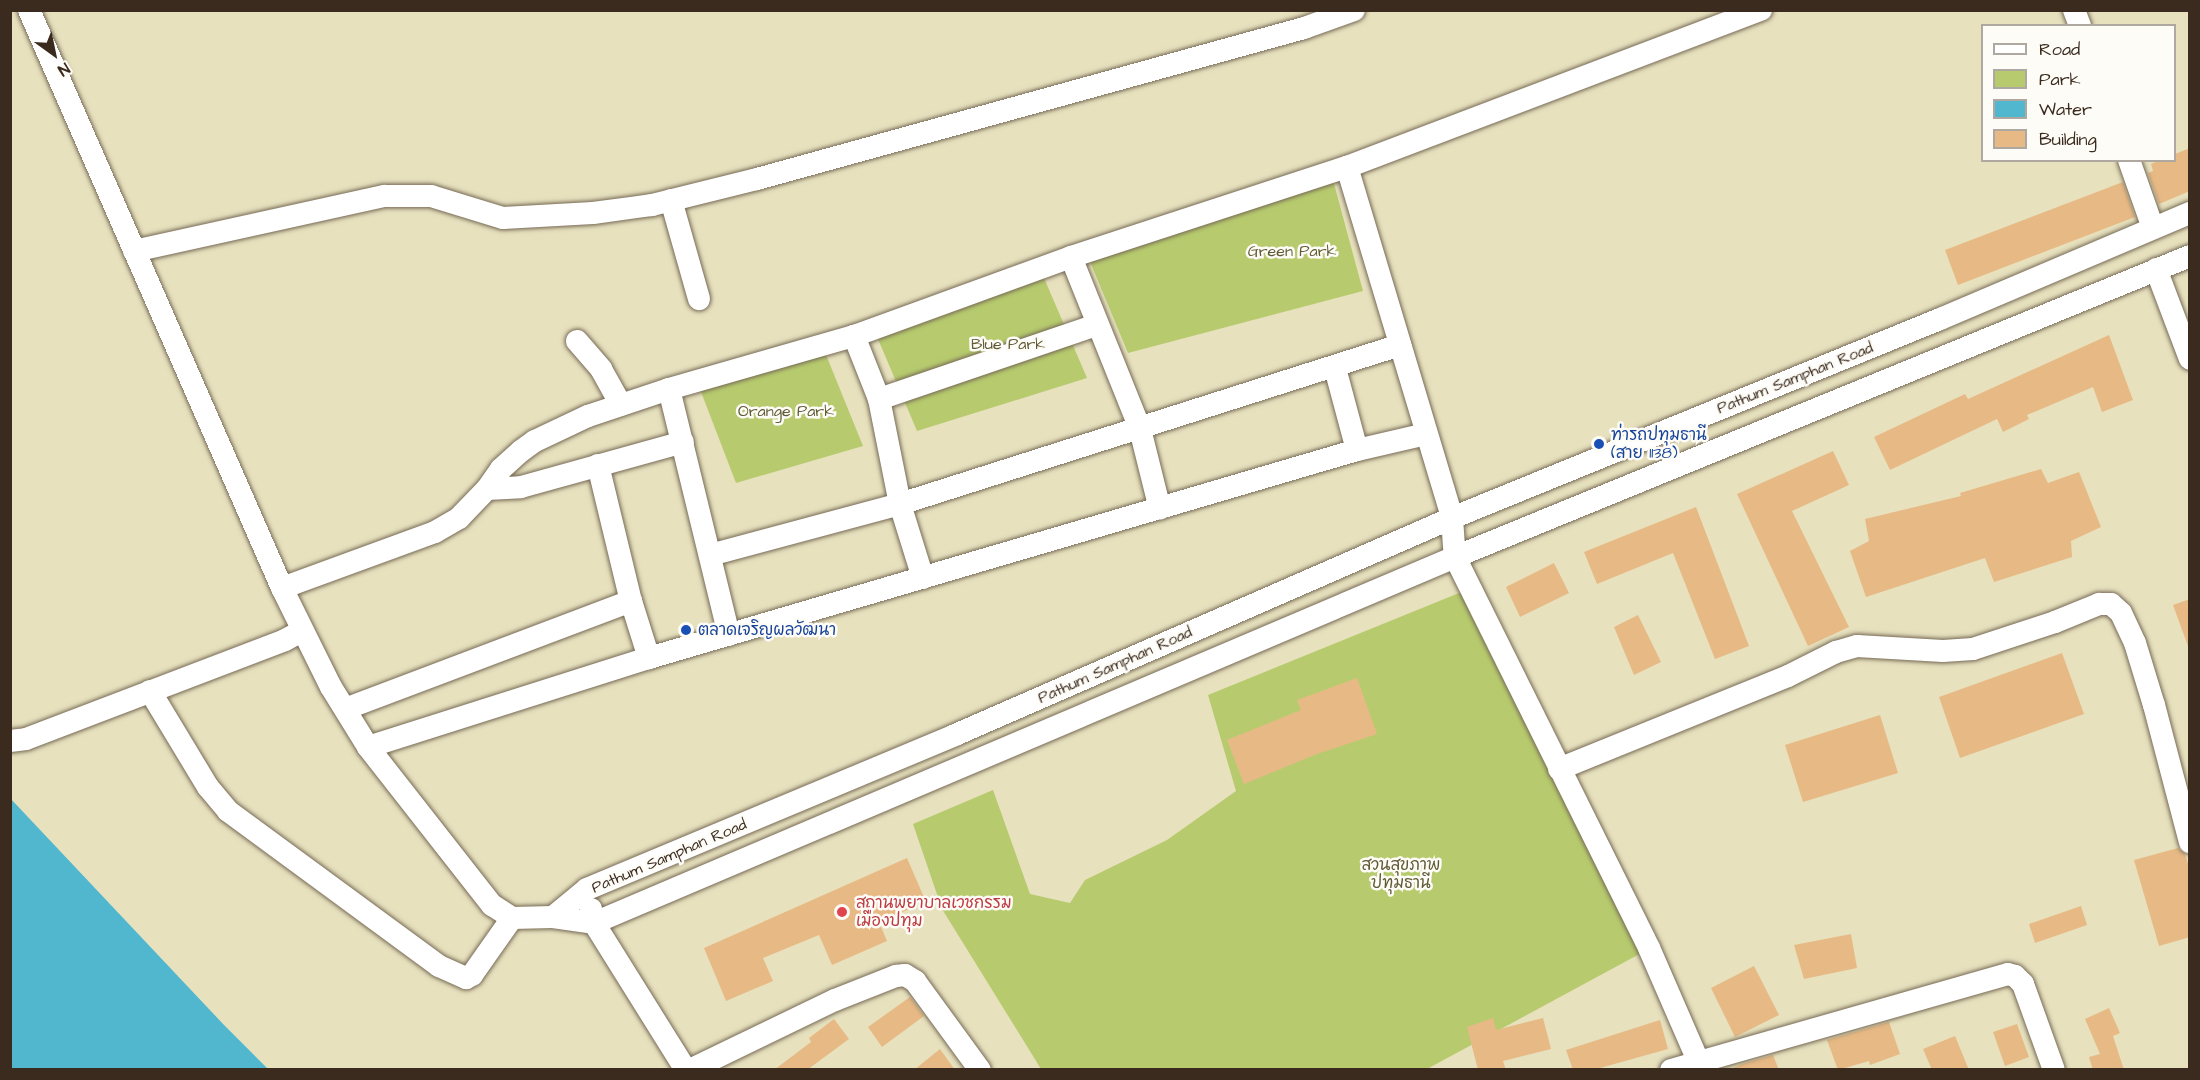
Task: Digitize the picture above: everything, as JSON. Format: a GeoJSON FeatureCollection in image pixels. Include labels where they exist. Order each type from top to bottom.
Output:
{"type":"FeatureCollection","features":[{"type":"Feature","properties":{"kind":"street"},"geometry":{"type":"LineString","coordinates":[[29,10],[190,373],[282,588],[302,631],[368,747],[492,905],[512,918],[553,917],[594,923]]}},
{"type":"Feature","properties":{"kind":"street"},"geometry":{"type":"LineString","coordinates":[[134,251],[385,196],[431,196],[504,218],[592,213],[670,200],[1304,28],[1354,10]]}},
{"type":"Feature","properties":{"kind":"street"},"geometry":{"type":"LineString","coordinates":[[282,588],[435,532],[459,518],[487,489],[501,469],[535,441],[588,416],[669,389],[854,336],[1071,257],[1347,167],[1761,10]]}},
{"type":"Feature","properties":{"kind":"street"},"geometry":{"type":"LineString","coordinates":[[2130,162],[2153,228]]}},
{"type":"Feature","properties":{"kind":"street"},"geometry":{"type":"LineString","coordinates":[[1347,167],[1452,518],[1455,557],[1649,948],[1701,1065]]}},
{"type":"Feature","properties":{"kind":"street"},"geometry":{"type":"LineString","coordinates":[[670,200],[699,299]]}},
{"type":"Feature","properties":{"kind":"street","name":"Pathum Samphan Road"},"geometry":{"type":"LineString","coordinates":[[553,917],[587,889],[944,739],[1452,518],[1940,319],[2190,213]]}},
{"type":"Feature","properties":{"kind":"street","name":"Pathum Samphan Road"},"geometry":{"type":"LineString","coordinates":[[594,923],[1455,557],[2190,255]]}},
{"type":"Feature","properties":{"kind":"street"},"geometry":{"type":"LineString","coordinates":[[1071,257],[1096,325],[1140,429],[1160,509]]}},
{"type":"Feature","properties":{"kind":"street"},"geometry":{"type":"LineString","coordinates":[[2156,269],[2190,359]]}},
{"type":"Feature","properties":{"kind":"street"},"geometry":{"type":"LineString","coordinates":[[879,399],[1096,325]]}},
{"type":"Feature","properties":{"kind":"street"},"geometry":{"type":"LineString","coordinates":[[854,336],[879,399],[900,504],[923,578]]}},
{"type":"Feature","properties":{"kind":"street"},"geometry":{"type":"LineString","coordinates":[[578,341],[601,369],[621,405]]}},
{"type":"Feature","properties":{"kind":"street"},"geometry":{"type":"LineString","coordinates":[[710,555],[900,504],[1335,368],[1400,345]]}},
{"type":"Feature","properties":{"kind":"street"},"geometry":{"type":"LineString","coordinates":[[1335,368],[1357,450]]}},
{"type":"Feature","properties":{"kind":"street"},"geometry":{"type":"LineString","coordinates":[[669,389],[729,635]]}},
{"type":"Feature","properties":{"kind":"street"},"geometry":{"type":"LineString","coordinates":[[368,747],[650,658],[1357,450],[1426,434]]}},
{"type":"Feature","properties":{"kind":"street"},"geometry":{"type":"LineString","coordinates":[[487,489],[521,487],[683,442]]}},
{"type":"Feature","properties":{"kind":"street"},"geometry":{"type":"LineString","coordinates":[[598,465],[631,602],[650,658]]}},
{"type":"Feature","properties":{"kind":"street"},"geometry":{"type":"LineString","coordinates":[[345,709],[631,602]]}},
{"type":"Feature","properties":{"kind":"street"},"geometry":{"type":"LineString","coordinates":[[1559,769],[1788,676],[1836,652],[1857,646],[1943,651],[1973,650],[2055,622],[2099,604],[2111,604],[2121,613],[2135,643],[2190,842]]}},
{"type":"Feature","properties":{"kind":"street"},"geometry":{"type":"LineString","coordinates":[[10,741],[26,739],[285,640],[302,631]]}},
{"type":"Feature","properties":{"kind":"street"},"geometry":{"type":"LineString","coordinates":[[150,691],[208,787],[228,811],[439,966],[466,978],[472,975],[512,918]]}},
{"type":"Feature","properties":{"kind":"street"},"geometry":{"type":"LineString","coordinates":[[587,889],[594,923],[686,1070]]}},
{"type":"Feature","properties":{"kind":"street"},"geometry":{"type":"LineString","coordinates":[[1671,1070],[1701,1065],[2008,974],[2015,976],[2023,984],[2054,1070]]}},
{"type":"Feature","properties":{"kind":"street"},"geometry":{"type":"LineString","coordinates":[[690,1070],[835,1000],[896,975],[906,975],[915,981],[980,1070]]}},
{"type":"Feature","properties":{"kind":"green space","name":"Green Park"},"geometry":{"type":"Polygon","coordinates":[[[1333,180],[1363,291],[1128,353],[1086,252],[1333,180]]]}},
{"type":"Feature","properties":{"kind":"green space","name":"Blue Park"},"geometry":{"type":"Polygon","coordinates":[[[1041,271],[1087,378],[917,431],[875,332],[1041,271]]]}},
{"type":"Feature","properties":{"kind":"green space","name":"Orange Park"},"geometry":{"type":"Polygon","coordinates":[[[820,340],[863,446],[736,483],[698,384],[820,340]]]}},
{"type":"Feature","properties":{"kind":"green space","name":"สวนสุขภาพ ปทุมธานี"},"geometry":{"type":"Polygon","coordinates":[[[1464,591],[1645,951],[1427,1069],[1041,1069],[942,909],[913,824],[993,790],[1030,894],[1070,903],[1085,880],[1167,840],[1236,791],[1208,695],[1464,591]]]}},
{"type":"Feature","properties":{"kind":"water"},"geometry":{"type":"Polygon","coordinates":[[[10,798],[224,1025],[268,1069],[11,1069],[10,798]]]}},
{"type":"Feature","properties":{"kind":"building"},"geometry":{"type":"Polygon","coordinates":[[[2190,148],[2190,191],[2159,204],[2148,173],[2153,171],[2151,164],[2176,162],[2176,154],[2190,148]]]}},
{"type":"Feature","properties":{"kind":"building"},"geometry":{"type":"Polygon","coordinates":[[[2123,182],[2135,217],[1958,285],[1945,250],[2123,182]]]}},
{"type":"Feature","properties":{"kind":"building"},"geometry":{"type":"Polygon","coordinates":[[[2109,335],[2133,400],[2102,412],[2093,387],[2027,415],[2029,419],[2003,432],[1997,419],[1890,470],[1874,437],[1965,394],[1968,399],[2109,335]]]}},
{"type":"Feature","properties":{"kind":"building"},"geometry":{"type":"Polygon","coordinates":[[[1833,451],[1849,485],[1792,511],[1849,627],[1808,646],[1737,494],[1833,451]]]}},
{"type":"Feature","properties":{"kind":"building"},"geometry":{"type":"Polygon","coordinates":[[[2041,469],[2048,483],[2079,472],[2101,527],[2071,541],[2072,557],[1994,582],[1985,558],[1866,597],[1850,551],[1869,541],[1865,519],[1961,496],[1960,493],[2041,469]]]}},
{"type":"Feature","properties":{"kind":"building"},"geometry":{"type":"Polygon","coordinates":[[[1696,507],[1749,646],[1715,659],[1673,553],[1597,584],[1584,552],[1696,507]]]}},
{"type":"Feature","properties":{"kind":"building"},"geometry":{"type":"Polygon","coordinates":[[[1554,563],[1569,593],[1520,617],[1506,587],[1554,563]]]}},
{"type":"Feature","properties":{"kind":"building"},"geometry":{"type":"Polygon","coordinates":[[[2190,599],[2190,645],[2188,646],[2173,605],[2190,599]]]}},
{"type":"Feature","properties":{"kind":"building"},"geometry":{"type":"Polygon","coordinates":[[[1638,615],[1661,662],[1634,675],[1614,627],[1638,615]]]}},
{"type":"Feature","properties":{"kind":"building"},"geometry":{"type":"Polygon","coordinates":[[[2062,653],[2084,714],[1960,758],[1939,697],[2062,653]]]}},
{"type":"Feature","properties":{"kind":"building"},"geometry":{"type":"Polygon","coordinates":[[[1357,678],[1377,734],[1317,754],[1244,784],[1227,740],[1301,710],[1297,700],[1357,678]]]}},
{"type":"Feature","properties":{"kind":"building"},"geometry":{"type":"Polygon","coordinates":[[[1880,715],[1898,773],[1803,802],[1785,745],[1880,715]]]}},
{"type":"Feature","properties":{"kind":"building"},"geometry":{"type":"Polygon","coordinates":[[[2178,848],[2185,854],[2190,870],[2190,937],[2159,946],[2134,860],[2178,848]]]}},
{"type":"Feature","properties":{"kind":"building"},"geometry":{"type":"Polygon","coordinates":[[[907,858],[926,902],[879,922],[887,941],[832,965],[819,935],[763,958],[773,981],[726,1001],[704,948],[907,858]]]}},
{"type":"Feature","properties":{"kind":"building"},"geometry":{"type":"Polygon","coordinates":[[[2081,906],[2087,925],[2035,943],[2029,924],[2081,906]]]}},
{"type":"Feature","properties":{"kind":"building"},"geometry":{"type":"Polygon","coordinates":[[[1851,934],[1857,968],[1804,979],[1794,945],[1851,934]]]}},
{"type":"Feature","properties":{"kind":"building"},"geometry":{"type":"Polygon","coordinates":[[[1754,966],[1779,1015],[1735,1037],[1711,988],[1754,966]]]}},
{"type":"Feature","properties":{"kind":"building"},"geometry":{"type":"Polygon","coordinates":[[[910,997],[924,1016],[882,1047],[868,1027],[910,997]]]}},
{"type":"Feature","properties":{"kind":"building"},"geometry":{"type":"Polygon","coordinates":[[[2109,1008],[2120,1033],[2113,1036],[2124,1070],[2093,1070],[2089,1057],[2100,1054],[2085,1019],[2109,1008]]]}},
{"type":"Feature","properties":{"kind":"building"},"geometry":{"type":"Polygon","coordinates":[[[1493,1018],[1496,1030],[1543,1018],[1551,1049],[1503,1061],[1506,1070],[1478,1070],[1467,1027],[1493,1018]]]}},
{"type":"Feature","properties":{"kind":"building"},"geometry":{"type":"Polygon","coordinates":[[[834,1019],[849,1039],[807,1070],[774,1070],[811,1042],[809,1038],[834,1019]]]}},
{"type":"Feature","properties":{"kind":"building"},"geometry":{"type":"Polygon","coordinates":[[[1660,1020],[1668,1049],[1593,1070],[1573,1070],[1566,1050],[1660,1020]]]}},
{"type":"Feature","properties":{"kind":"building"},"geometry":{"type":"Polygon","coordinates":[[[1889,1022],[1900,1054],[1870,1065],[1869,1061],[1838,1070],[1827,1040],[1889,1022]]]}},
{"type":"Feature","properties":{"kind":"building"},"geometry":{"type":"Polygon","coordinates":[[[2017,1024],[2029,1057],[2005,1066],[1993,1032],[2017,1024]]]}},
{"type":"Feature","properties":{"kind":"building"},"geometry":{"type":"Polygon","coordinates":[[[1955,1036],[1969,1070],[1932,1070],[1923,1049],[1955,1036]]]}},
{"type":"Feature","properties":{"kind":"building"},"geometry":{"type":"Polygon","coordinates":[[[940,1049],[955,1070],[914,1070],[940,1049]]]}},
{"type":"Feature","properties":{"kind":"building"},"geometry":{"type":"Polygon","coordinates":[[[1773,1055],[1779,1070],[1729,1070],[1742,1064],[1773,1055]]]}},
{"type":"Feature","properties":{"kind":"place","name":"ท่ารถปทุมธานี (สาย 1138)"},"geometry":{"type":"Point","coordinates":[1599,444]}},
{"type":"Feature","properties":{"kind":"place","name":"ตลาดเจริญผลวัฒนา"},"geometry":{"type":"Point","coordinates":[686,630]}},
{"type":"Feature","properties":{"kind":"place","name":"สถานพยาบาลเวชกรรม เมืองปทุม"},"geometry":{"type":"Point","coordinates":[842,912]}}]}
